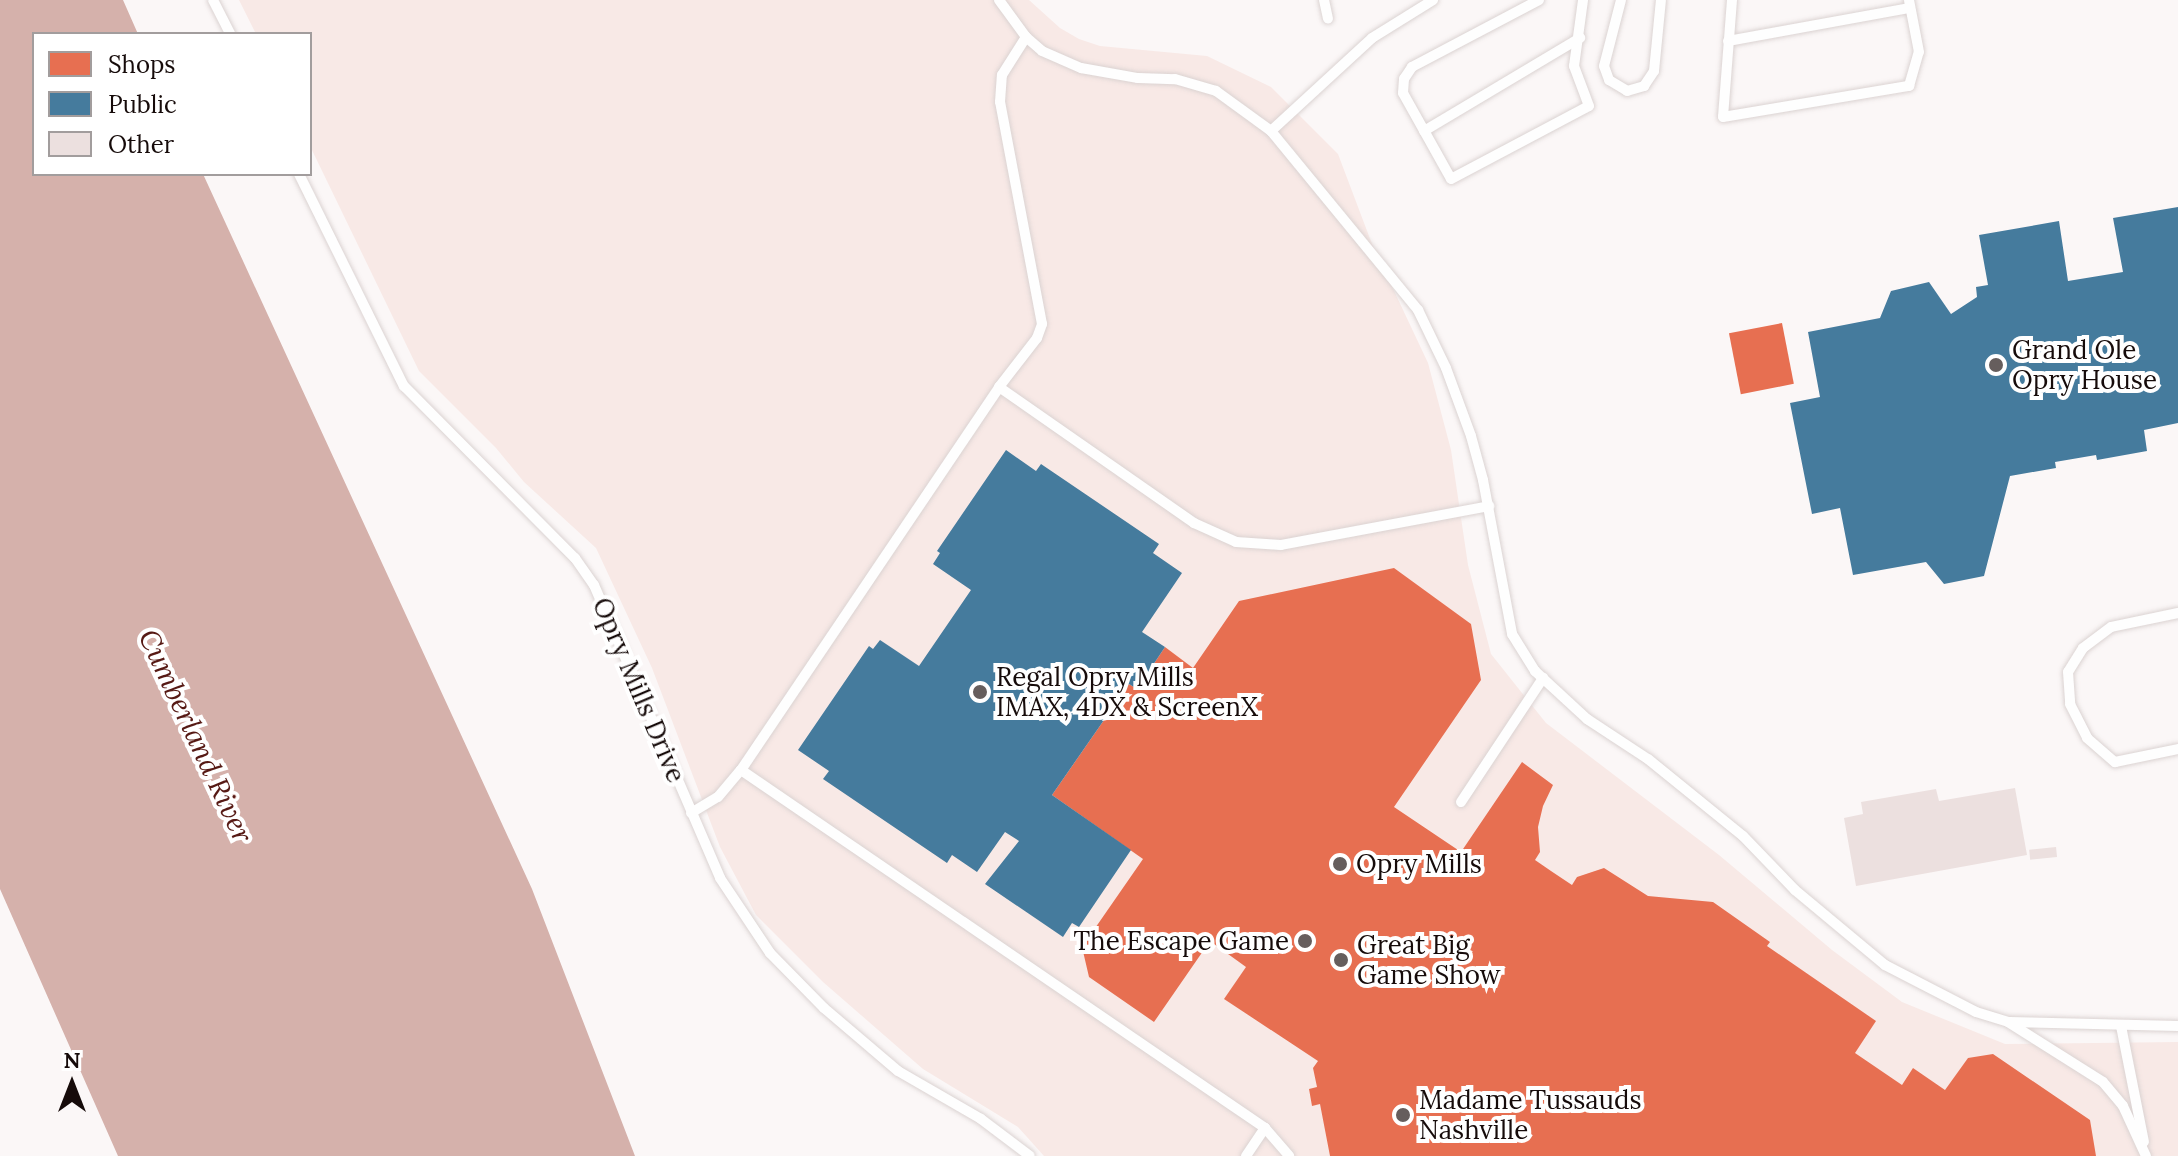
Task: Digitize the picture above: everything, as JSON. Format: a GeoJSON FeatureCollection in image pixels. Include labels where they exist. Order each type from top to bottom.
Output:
{"type":"FeatureCollection","features":[{"type":"Feature","properties":{"kind":"lane"},"geometry":{"type":"LineString","coordinates":[[213,0],[229,32]]}},
{"type":"Feature","properties":{"kind":"lane"},"geometry":{"type":"LineString","coordinates":[[999,0],[1026,37],[1042,51],[1081,68],[1138,78],[1175,79],[1216,91],[1271,131],[1418,310],[1446,368],[1471,436],[1489,506],[1512,634],[1543,678],[1587,719],[1648,759],[1743,836],[1815,908],[1885,965],[1976,1012],[2008,1022],[2103,1082],[2123,1106],[2146,1156]]}},
{"type":"Feature","properties":{"kind":"lane"},"geometry":{"type":"LineString","coordinates":[[1324,0],[1328,19]]}},
{"type":"Feature","properties":{"kind":"lane"},"geometry":{"type":"LineString","coordinates":[[1271,131],[1372,38],[1433,0]]}},
{"type":"Feature","properties":{"kind":"lane"},"geometry":{"type":"LineString","coordinates":[[1539,0],[1412,67],[1404,79],[1403,93],[1451,179],[1589,106],[1574,66],[1583,0]]}},
{"type":"Feature","properties":{"kind":"lane"},"geometry":{"type":"LineString","coordinates":[[1621,0],[1604,66],[1609,80],[1627,91],[1644,86],[1654,71],[1661,0]]}},
{"type":"Feature","properties":{"kind":"lane"},"geometry":{"type":"LineString","coordinates":[[1728,41],[1909,4],[1919,52],[1909,86],[1723,117],[1728,41],[1732,0]]}},
{"type":"Feature","properties":{"kind":"lane"},"geometry":{"type":"LineString","coordinates":[[691,813],[718,797],[741,770],[999,387],[1037,338],[1042,324],[1000,102],[1002,75],[1026,37]]}},
{"type":"Feature","properties":{"kind":"lane"},"geometry":{"type":"LineString","coordinates":[[1424,131],[1580,38]]}},
{"type":"Feature","properties":{"kind":"lane","name":"Opry Mills Drive"},"geometry":{"type":"LineString","coordinates":[[300,176],[404,386],[575,558],[594,585],[720,878],[770,953],[898,1071],[981,1119],[1030,1156]]}},
{"type":"Feature","properties":{"kind":"lane"},"geometry":{"type":"LineString","coordinates":[[999,387],[1194,523],[1236,542],[1281,545],[1489,506]]}},
{"type":"Feature","properties":{"kind":"lane"},"geometry":{"type":"LineString","coordinates":[[2178,613],[2111,627],[2083,648],[2068,672],[2070,704],[2087,738],[2115,762],[2178,749]]}},
{"type":"Feature","properties":{"kind":"lane"},"geometry":{"type":"LineString","coordinates":[[1461,802],[1543,678]]}},
{"type":"Feature","properties":{"kind":"lane"},"geometry":{"type":"LineString","coordinates":[[741,770],[1265,1128],[1289,1156]]}},
{"type":"Feature","properties":{"kind":"lane"},"geometry":{"type":"LineString","coordinates":[[2008,1022],[2178,1026]]}},
{"type":"Feature","properties":{"kind":"lane"},"geometry":{"type":"LineString","coordinates":[[2121,1026],[2146,1156]]}},
{"type":"Feature","properties":{"kind":"lane"},"geometry":{"type":"LineString","coordinates":[[1246,1156],[1265,1128]]}},
{"type":"Feature","properties":{"kind":"shaded area","name":"Opry Mills"},"geometry":{"type":"Polygon","coordinates":[[[239,0],[1029,0],[1060,28],[1079,39],[1100,46],[1207,56],[1271,87],[1338,154],[1372,244],[1428,363],[1451,450],[1468,565],[1491,654],[1546,723],[1719,855],[1832,950],[1902,1002],[2005,1044],[2178,1042],[2178,1156],[1044,1156],[1018,1127],[923,1069],[823,982],[756,915],[720,847],[652,668],[596,548],[524,482],[496,448],[419,371],[312,150],[312,32],[255,32],[239,0]]]}},
{"type":"Feature","properties":{"kind":"water","name":"Cumberland River"},"geometry":{"type":"Polygon","coordinates":[[[0,0],[123,0],[137,32],[32,32],[32,176],[204,176],[532,889],[635,1156],[118,1156],[0,889],[0,0]]]}},
{"type":"Feature","properties":{"kind":"building: Shops"},"geometry":{"type":"Polygon","coordinates":[[[1782,323],[1794,384],[1741,394],[1729,333],[1782,323]]]}},
{"type":"Feature","properties":{"kind":"building: Shops","name":"Opry Mills"},"geometry":{"type":"Polygon","coordinates":[[[1394,568],[1471,624],[1481,680],[1394,807],[1461,852],[1522,762],[1553,785],[1543,806],[1538,827],[1540,852],[1535,860],[1551,871],[1572,885],[1577,877],[1604,868],[1648,896],[1713,902],[1770,942],[1767,946],[1876,1021],[1855,1053],[1902,1085],[1913,1068],[1945,1090],[1968,1058],[1993,1054],[2090,1120],[2096,1156],[1330,1156],[1320,1104],[1312,1106],[1309,1089],[1317,1087],[1313,1068],[1318,1061],[1224,999],[1246,967],[1210,941],[1154,1022],[1089,977],[1082,947],[1143,859],[1052,795],[1129,684],[1137,689],[1165,647],[1193,668],[1239,601],[1394,568]]]}},
{"type":"Feature","properties":{"kind":"building: Public","name":"Grand Ole Opry House"},"geometry":{"type":"Polygon","coordinates":[[[2178,207],[2178,423],[2144,430],[2147,451],[2097,460],[2096,455],[2055,462],[2056,468],[2010,476],[1984,576],[1944,584],[1926,562],[1853,575],[1840,508],[1812,514],[1790,403],[1820,397],[1808,332],[1880,318],[1891,291],[1929,282],[1951,314],[1977,297],[1976,287],[1988,285],[1979,235],[2059,221],[2068,281],[2123,272],[2113,218],[2178,207]]]}},
{"type":"Feature","properties":{"kind":"building: Public","name":"Regal Opry Mills IMAX, 4DX & ScreenX"},"geometry":{"type":"Polygon","coordinates":[[[1006,450],[1036,471],[1041,464],[1159,544],[1153,553],[1182,573],[1142,632],[1165,647],[1137,689],[1129,684],[1052,795],[1131,850],[1079,927],[1072,923],[1063,937],[985,884],[1019,841],[1005,832],[977,872],[952,855],[947,863],[823,779],[829,771],[798,750],[869,646],[873,649],[880,640],[919,666],[971,590],[933,564],[940,553],[937,551],[1006,450]]]}},
{"type":"Feature","properties":{"kind":"building: Other"},"geometry":{"type":"Polygon","coordinates":[[[2015,788],[2027,855],[1856,886],[1844,818],[1863,814],[1861,802],[1936,789],[1939,801],[2015,788]]]}},
{"type":"Feature","properties":{"kind":"building: Other"},"geometry":{"type":"Polygon","coordinates":[[[2056,847],[2057,857],[2030,860],[2029,850],[2056,847]]]}},
{"type":"Feature","properties":{"kind":"place","name":"Grand Ole Opry House"},"geometry":{"type":"Point","coordinates":[1996,365]}},
{"type":"Feature","properties":{"kind":"place","name":"Regal Opry Mills IMAX, 4DX & ScreenX"},"geometry":{"type":"Point","coordinates":[980,692]}},
{"type":"Feature","properties":{"kind":"place","name":"Opry Mills"},"geometry":{"type":"Point","coordinates":[1340,864]}},
{"type":"Feature","properties":{"kind":"place","name":"The Escape Game"},"geometry":{"type":"Point","coordinates":[1305,941]}},
{"type":"Feature","properties":{"kind":"place","name":"Great Big Game Show"},"geometry":{"type":"Point","coordinates":[1341,960]}},
{"type":"Feature","properties":{"kind":"place","name":"Madame Tussauds Nashville"},"geometry":{"type":"Point","coordinates":[1403,1115]}}]}
